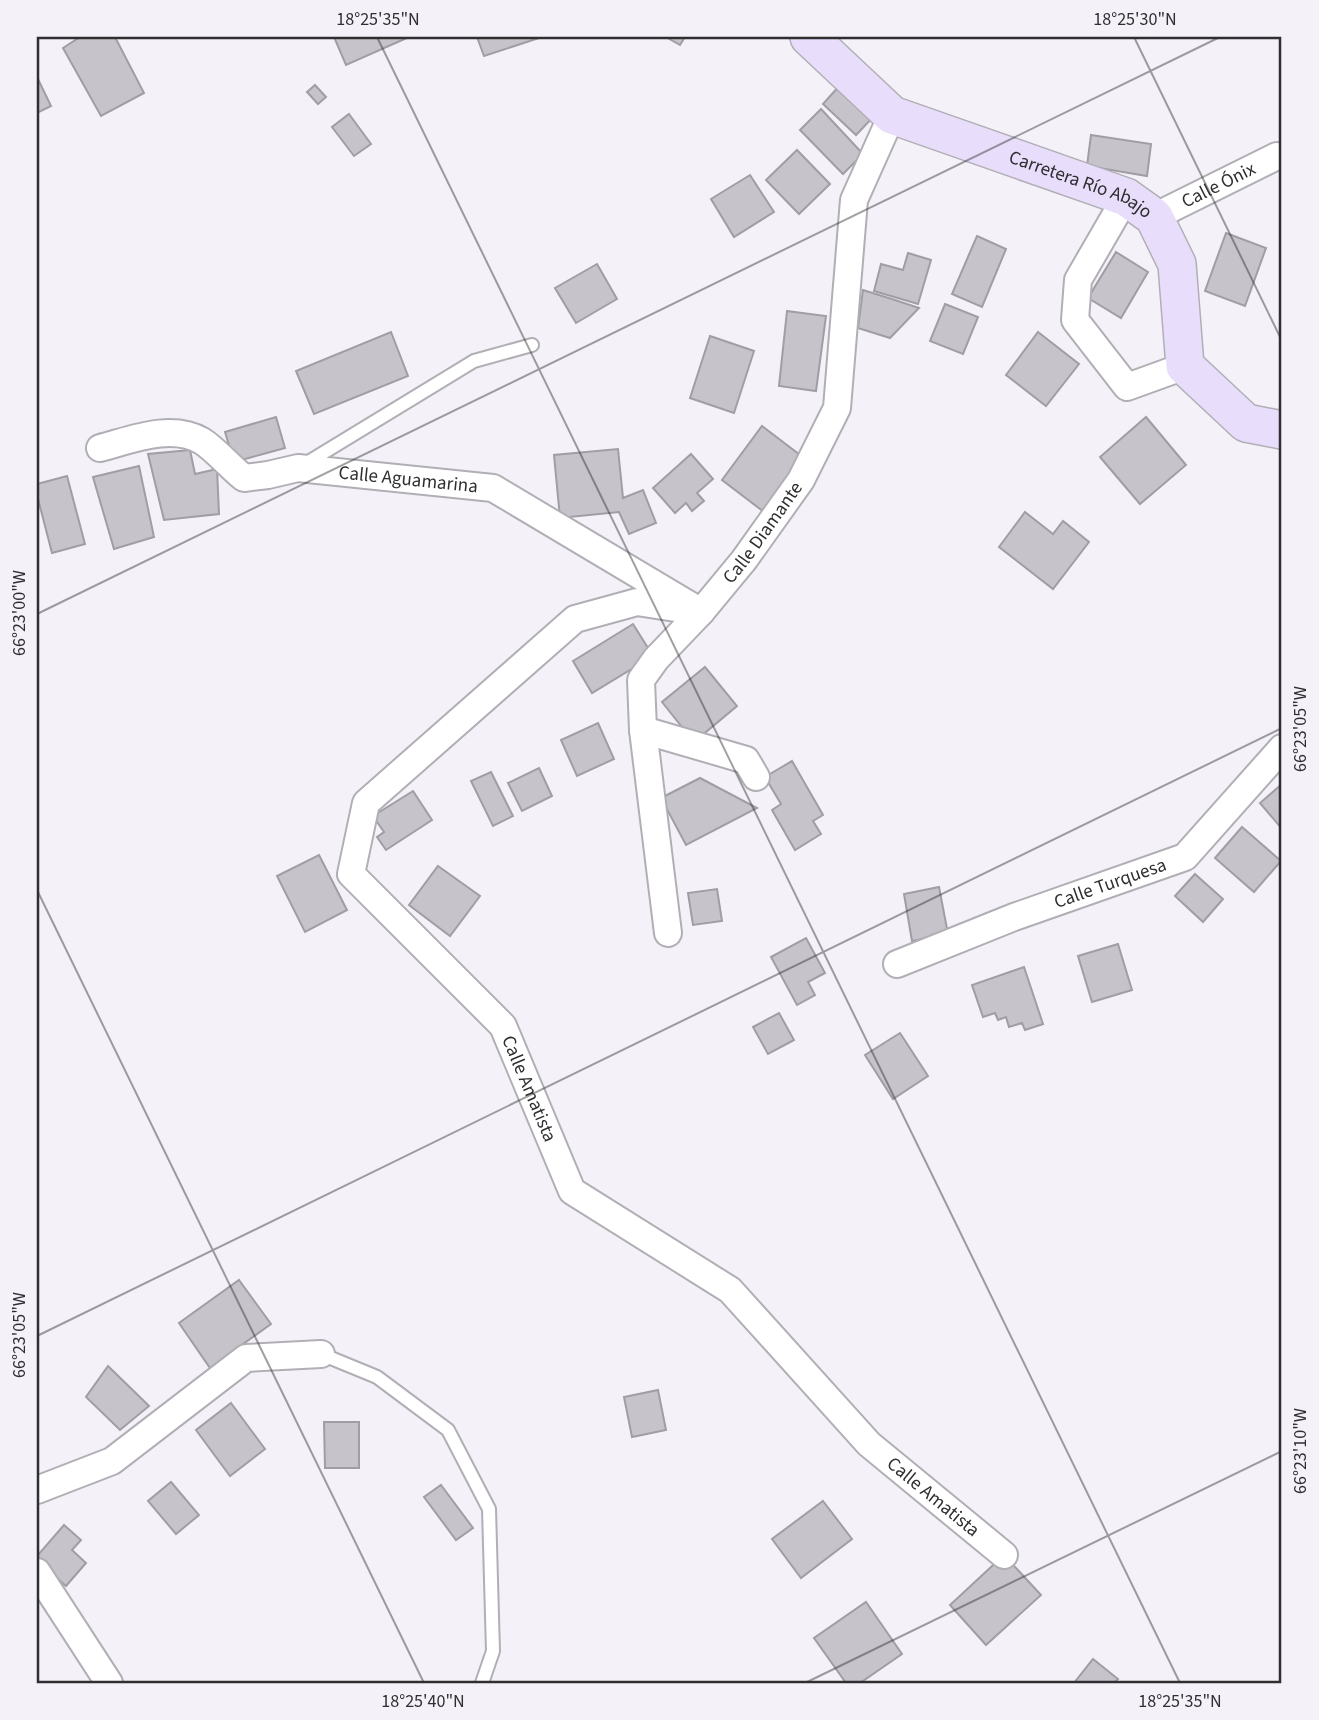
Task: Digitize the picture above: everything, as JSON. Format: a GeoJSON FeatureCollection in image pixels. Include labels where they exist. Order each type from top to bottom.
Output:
{"type":"FeatureCollection","features":[{"type":"Feature","properties":{"kind":"street","name":"Carretera Río Abajo"},"geometry":{"type":"LineString","coordinates":[[809,37],[892,115],[1140,207],[1177,264],[1185,366]]}},
{"type":"Feature","properties":{"kind":"street","name":"Calle Diamante"},"geometry":{"type":"LineString","coordinates":[[668,933],[643,730],[641,680],[656,659],[702,612],[744,560],[801,480],[837,408],[854,200],[892,115]]}},
{"type":"Feature","properties":{"kind":"street","name":"Calle Ónix"},"geometry":{"type":"LineString","coordinates":[[1140,207],[1277,156],[1282,157]]}},
{"type":"Feature","properties":{"kind":"street"},"geometry":{"type":"LineString","coordinates":[[1140,207],[1078,280],[1075,320],[1127,387],[1185,366],[1246,423],[1282,430]]}},
{"type":"Feature","properties":{"kind":"street","name":"Calle Aguamarina"},"geometry":{"type":"LineString","coordinates":[[100,448],[157,433],[178,434],[202,441],[244,478],[298,468],[493,488],[702,612]]}},
{"type":"Feature","properties":{"kind":"street","name":"Calle Amatista"},"geometry":{"type":"LineString","coordinates":[[702,612],[637,602],[575,619],[366,803],[351,874],[503,1026],[572,1191],[730,1290],[869,1444],[1004,1555]]}},
{"type":"Feature","properties":{"kind":"street"},"geometry":{"type":"LineString","coordinates":[[643,730],[747,760],[756,777]]}},
{"type":"Feature","properties":{"kind":"street","name":"Calle Turquesa"},"geometry":{"type":"LineString","coordinates":[[897,964],[1014,917],[1185,857],[1282,748]]}},
{"type":"Feature","properties":{"kind":"street"},"geometry":{"type":"LineString","coordinates":[[37,1490],[112,1461],[246,1358],[321,1353]]}},
{"type":"Feature","properties":{"kind":"street"},"geometry":{"type":"LineString","coordinates":[[37,1572],[109,1683]]}},
{"type":"Feature","properties":{"kind":"lane"},"geometry":{"type":"LineString","coordinates":[[298,468],[474,362],[532,345]]}},
{"type":"Feature","properties":{"kind":"lane"},"geometry":{"type":"LineString","coordinates":[[321,1353],[377,1377],[448,1430],[489,1509],[493,1651],[482,1683]]}},
{"type":"Feature","properties":{"kind":"building"},"geometry":{"type":"Polygon","coordinates":[[[80,37],[115,37],[144,93],[101,116],[63,48],[80,37]]]}},
{"type":"Feature","properties":{"kind":"building"},"geometry":{"type":"Polygon","coordinates":[[[334,37],[409,37],[346,65],[334,37]]]}},
{"type":"Feature","properties":{"kind":"building"},"geometry":{"type":"Polygon","coordinates":[[[477,37],[542,37],[484,56],[477,37]]]}},
{"type":"Feature","properties":{"kind":"building"},"geometry":{"type":"Polygon","coordinates":[[[666,37],[685,37],[680,45],[666,37]]]}},
{"type":"Feature","properties":{"kind":"building"},"geometry":{"type":"Polygon","coordinates":[[[37,77],[51,106],[37,113],[37,77]]]}},
{"type":"Feature","properties":{"kind":"building"},"geometry":{"type":"Polygon","coordinates":[[[841,84],[875,115],[856,135],[823,104],[841,84]]]}},
{"type":"Feature","properties":{"kind":"building"},"geometry":{"type":"Polygon","coordinates":[[[315,85],[326,97],[318,104],[307,92],[315,85]]]}},
{"type":"Feature","properties":{"kind":"building"},"geometry":{"type":"Polygon","coordinates":[[[821,109],[863,154],[843,174],[800,130],[821,109]]]}},
{"type":"Feature","properties":{"kind":"building"},"geometry":{"type":"Polygon","coordinates":[[[349,114],[371,144],[354,156],[332,127],[349,114]]]}},
{"type":"Feature","properties":{"kind":"building"},"geometry":{"type":"Polygon","coordinates":[[[1091,135],[1151,144],[1147,176],[1087,166],[1091,135]]]}},
{"type":"Feature","properties":{"kind":"building"},"geometry":{"type":"Polygon","coordinates":[[[797,150],[830,184],[799,214],[766,180],[797,150]]]}},
{"type":"Feature","properties":{"kind":"building"},"geometry":{"type":"Polygon","coordinates":[[[750,175],[774,212],[734,237],[711,199],[750,175]]]}},
{"type":"Feature","properties":{"kind":"building"},"geometry":{"type":"Polygon","coordinates":[[[1226,233],[1266,248],[1245,306],[1205,291],[1226,233]]]}},
{"type":"Feature","properties":{"kind":"building"},"geometry":{"type":"Polygon","coordinates":[[[977,236],[1006,249],[982,307],[952,294],[977,236]]]}},
{"type":"Feature","properties":{"kind":"building"},"geometry":{"type":"Polygon","coordinates":[[[1116,252],[1148,272],[1121,318],[1088,298],[1116,252]]]}},
{"type":"Feature","properties":{"kind":"building"},"geometry":{"type":"Polygon","coordinates":[[[908,253],[931,260],[918,304],[874,291],[881,264],[903,270],[908,253]]]}},
{"type":"Feature","properties":{"kind":"building"},"geometry":{"type":"Polygon","coordinates":[[[597,264],[617,299],[576,323],[555,288],[597,264]]]}},
{"type":"Feature","properties":{"kind":"building"},"geometry":{"type":"Polygon","coordinates":[[[863,290],[919,308],[890,338],[858,328],[863,290]]]}},
{"type":"Feature","properties":{"kind":"building"},"geometry":{"type":"Polygon","coordinates":[[[945,304],[978,317],[963,354],[930,341],[945,304]]]}},
{"type":"Feature","properties":{"kind":"building"},"geometry":{"type":"Polygon","coordinates":[[[787,311],[826,316],[816,391],[779,386],[787,311]]]}},
{"type":"Feature","properties":{"kind":"building"},"geometry":{"type":"Polygon","coordinates":[[[391,332],[408,376],[314,414],[296,371],[391,332]]]}},
{"type":"Feature","properties":{"kind":"building"},"geometry":{"type":"Polygon","coordinates":[[[1038,332],[1079,364],[1046,406],[1006,375],[1038,332]]]}},
{"type":"Feature","properties":{"kind":"building"},"geometry":{"type":"Polygon","coordinates":[[[710,336],[754,351],[734,413],[690,398],[710,336]]]}},
{"type":"Feature","properties":{"kind":"building"},"geometry":{"type":"Polygon","coordinates":[[[276,417],[285,448],[234,462],[225,432],[276,417]]]}},
{"type":"Feature","properties":{"kind":"building"},"geometry":{"type":"Polygon","coordinates":[[[1146,417],[1186,465],[1140,504],[1100,457],[1146,417]]]}},
{"type":"Feature","properties":{"kind":"building"},"geometry":{"type":"Polygon","coordinates":[[[762,426],[804,458],[764,512],[722,480],[762,426]]]}},
{"type":"Feature","properties":{"kind":"building"},"geometry":{"type":"Polygon","coordinates":[[[618,449],[623,498],[643,490],[656,523],[629,534],[619,512],[560,518],[554,455],[618,449]]]}},
{"type":"Feature","properties":{"kind":"building"},"geometry":{"type":"Polygon","coordinates":[[[190,450],[195,474],[217,469],[219,514],[164,520],[148,454],[190,450]]]}},
{"type":"Feature","properties":{"kind":"building"},"geometry":{"type":"Polygon","coordinates":[[[691,454],[713,479],[697,493],[704,501],[692,511],[686,503],[675,513],[653,488],[691,454]]]}},
{"type":"Feature","properties":{"kind":"building"},"geometry":{"type":"Polygon","coordinates":[[[139,466],[154,537],[114,549],[93,477],[139,466]]]}},
{"type":"Feature","properties":{"kind":"building"},"geometry":{"type":"Polygon","coordinates":[[[67,476],[85,544],[52,553],[37,495],[37,484],[67,476]]]}},
{"type":"Feature","properties":{"kind":"building"},"geometry":{"type":"Polygon","coordinates":[[[1025,512],[1053,534],[1063,521],[1089,542],[1053,589],[999,547],[1025,512]]]}},
{"type":"Feature","properties":{"kind":"building"},"geometry":{"type":"Polygon","coordinates":[[[633,624],[653,656],[592,693],[573,661],[633,624]]]}},
{"type":"Feature","properties":{"kind":"building"},"geometry":{"type":"Polygon","coordinates":[[[705,667],[737,706],[694,742],[662,702],[705,667]]]}},
{"type":"Feature","properties":{"kind":"building"},"geometry":{"type":"Polygon","coordinates":[[[598,723],[614,759],[577,776],[561,740],[598,723]]]}},
{"type":"Feature","properties":{"kind":"building"},"geometry":{"type":"Polygon","coordinates":[[[792,761],[823,815],[813,821],[821,834],[795,850],[772,810],[781,804],[765,777],[792,761]]]}},
{"type":"Feature","properties":{"kind":"building"},"geometry":{"type":"Polygon","coordinates":[[[539,768],[552,796],[522,811],[508,783],[539,768]]]}},
{"type":"Feature","properties":{"kind":"building"},"geometry":{"type":"Polygon","coordinates":[[[491,772],[513,816],[493,826],[471,781],[491,772]]]}},
{"type":"Feature","properties":{"kind":"building"},"geometry":{"type":"Polygon","coordinates":[[[700,778],[757,808],[686,845],[661,798],[700,778]]]}},
{"type":"Feature","properties":{"kind":"building"},"geometry":{"type":"Polygon","coordinates":[[[1282,784],[1282,829],[1260,803],[1282,784]]]}},
{"type":"Feature","properties":{"kind":"building"},"geometry":{"type":"Polygon","coordinates":[[[413,791],[432,820],[386,850],[377,837],[384,832],[373,816],[413,791]]]}},
{"type":"Feature","properties":{"kind":"building"},"geometry":{"type":"Polygon","coordinates":[[[1242,827],[1281,861],[1254,892],[1215,858],[1242,827]]]}},
{"type":"Feature","properties":{"kind":"building"},"geometry":{"type":"Polygon","coordinates":[[[319,855],[347,910],[305,932],[277,876],[319,855]]]}},
{"type":"Feature","properties":{"kind":"building"},"geometry":{"type":"Polygon","coordinates":[[[438,866],[480,896],[450,936],[409,905],[438,866]]]}},
{"type":"Feature","properties":{"kind":"building"},"geometry":{"type":"Polygon","coordinates":[[[1195,874],[1223,899],[1203,922],[1175,896],[1195,874]]]}},
{"type":"Feature","properties":{"kind":"building"},"geometry":{"type":"Polygon","coordinates":[[[939,887],[948,934],[912,941],[904,894],[939,887]]]}},
{"type":"Feature","properties":{"kind":"building"},"geometry":{"type":"Polygon","coordinates":[[[717,889],[722,921],[693,925],[688,893],[717,889]]]}},
{"type":"Feature","properties":{"kind":"building"},"geometry":{"type":"Polygon","coordinates":[[[806,938],[825,973],[808,982],[815,995],[797,1005],[771,957],[806,938]]]}},
{"type":"Feature","properties":{"kind":"building"},"geometry":{"type":"Polygon","coordinates":[[[1118,944],[1132,990],[1092,1002],[1078,956],[1118,944]]]}},
{"type":"Feature","properties":{"kind":"building"},"geometry":{"type":"Polygon","coordinates":[[[1024,967],[1043,1024],[1025,1030],[1022,1023],[1009,1027],[1006,1017],[998,1020],[995,1013],[983,1017],[972,985],[1024,967]]]}},
{"type":"Feature","properties":{"kind":"building"},"geometry":{"type":"Polygon","coordinates":[[[779,1013],[794,1040],[768,1054],[753,1027],[779,1013]]]}},
{"type":"Feature","properties":{"kind":"building"},"geometry":{"type":"Polygon","coordinates":[[[900,1033],[928,1076],[893,1099],[865,1055],[900,1033]]]}},
{"type":"Feature","properties":{"kind":"building"},"geometry":{"type":"Polygon","coordinates":[[[239,1280],[271,1324],[210,1368],[179,1323],[239,1280]]]}},
{"type":"Feature","properties":{"kind":"building"},"geometry":{"type":"Polygon","coordinates":[[[108,1366],[149,1406],[120,1430],[86,1397],[108,1366]]]}},
{"type":"Feature","properties":{"kind":"building"},"geometry":{"type":"Polygon","coordinates":[[[658,1390],[666,1430],[632,1437],[624,1397],[658,1390]]]}},
{"type":"Feature","properties":{"kind":"building"},"geometry":{"type":"Polygon","coordinates":[[[231,1403],[265,1449],[230,1476],[196,1430],[231,1403]]]}},
{"type":"Feature","properties":{"kind":"building"},"geometry":{"type":"Polygon","coordinates":[[[324,1422],[359,1422],[359,1468],[325,1468],[324,1422]]]}},
{"type":"Feature","properties":{"kind":"building"},"geometry":{"type":"Polygon","coordinates":[[[171,1482],[199,1515],[176,1534],[148,1501],[171,1482]]]}},
{"type":"Feature","properties":{"kind":"building"},"geometry":{"type":"Polygon","coordinates":[[[441,1485],[473,1528],[456,1540],[424,1497],[441,1485]]]}},
{"type":"Feature","properties":{"kind":"building"},"geometry":{"type":"Polygon","coordinates":[[[823,1501],[852,1539],[801,1578],[772,1539],[823,1501]]]}},
{"type":"Feature","properties":{"kind":"building"},"geometry":{"type":"Polygon","coordinates":[[[64,1525],[81,1540],[72,1550],[86,1563],[66,1586],[37,1561],[37,1556],[64,1525]]]}},
{"type":"Feature","properties":{"kind":"building"},"geometry":{"type":"Polygon","coordinates":[[[1004,1555],[1041,1595],[986,1645],[950,1605],[1004,1555]]]}},
{"type":"Feature","properties":{"kind":"building"},"geometry":{"type":"Polygon","coordinates":[[[866,1602],[902,1654],[860,1683],[846,1683],[814,1638],[866,1602]]]}},
{"type":"Feature","properties":{"kind":"building"},"geometry":{"type":"Polygon","coordinates":[[[1093,1659],[1118,1679],[1114,1683],[1074,1683],[1093,1659]]]}}]}
